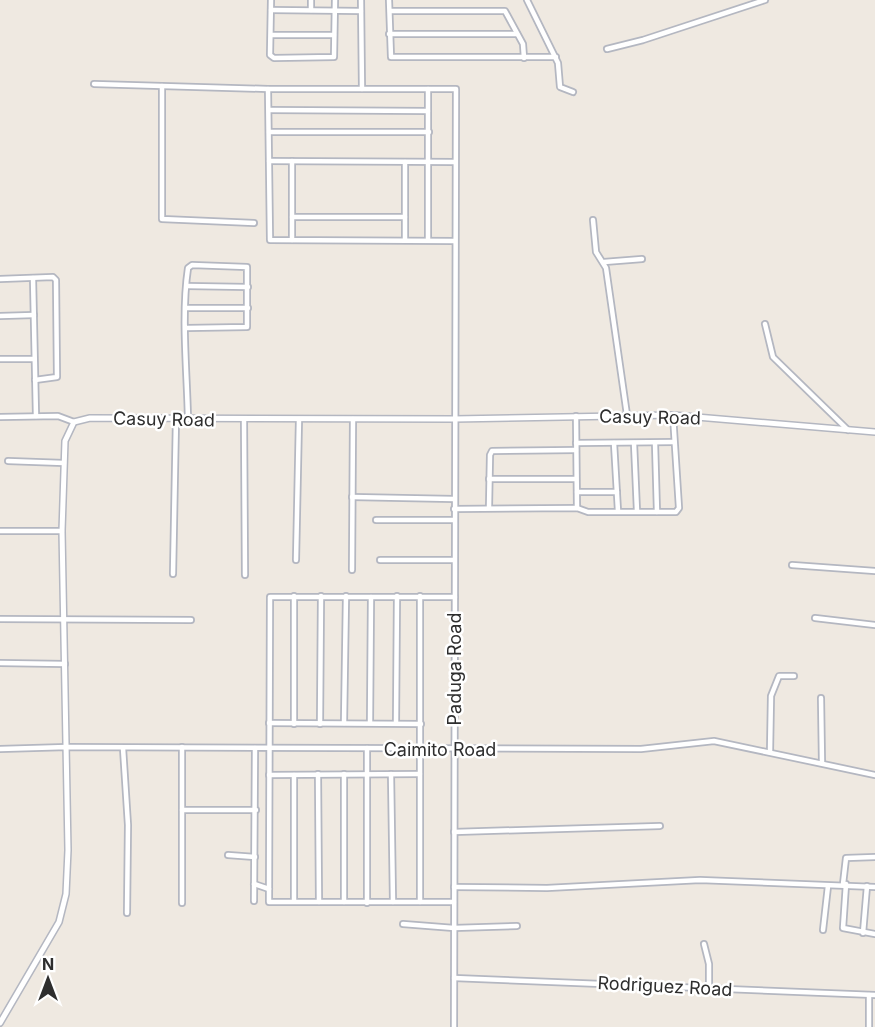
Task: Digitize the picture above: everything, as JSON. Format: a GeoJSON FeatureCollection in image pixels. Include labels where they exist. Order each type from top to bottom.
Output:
{"type":"FeatureCollection","features":[{"type":"Feature","properties":{"kind":"street"},"geometry":{"type":"LineString","coordinates":[[271,0],[270,55],[274,58],[333,57],[335,0]]}},
{"type":"Feature","properties":{"kind":"street"},"geometry":{"type":"LineString","coordinates":[[311,0],[311,10]]}},
{"type":"Feature","properties":{"kind":"street"},"geometry":{"type":"LineString","coordinates":[[362,0],[362,89]]}},
{"type":"Feature","properties":{"kind":"street"},"geometry":{"type":"LineString","coordinates":[[389,0],[391,57],[556,57]]}},
{"type":"Feature","properties":{"kind":"street"},"geometry":{"type":"LineString","coordinates":[[527,0],[556,57],[560,87],[573,92]]}},
{"type":"Feature","properties":{"kind":"street"},"geometry":{"type":"LineString","coordinates":[[607,49],[643,40],[765,0]]}},
{"type":"Feature","properties":{"kind":"street"},"geometry":{"type":"LineString","coordinates":[[271,10],[361,10]]}},
{"type":"Feature","properties":{"kind":"street"},"geometry":{"type":"LineString","coordinates":[[390,11],[503,11],[508,14],[523,44],[524,58]]}},
{"type":"Feature","properties":{"kind":"street"},"geometry":{"type":"LineString","coordinates":[[389,34],[517,33]]}},
{"type":"Feature","properties":{"kind":"street"},"geometry":{"type":"LineString","coordinates":[[271,34],[334,35]]}},
{"type":"Feature","properties":{"kind":"street"},"geometry":{"type":"LineString","coordinates":[[94,84],[268,89],[428,89],[428,240]]}},
{"type":"Feature","properties":{"kind":"street"},"geometry":{"type":"LineString","coordinates":[[162,86],[162,219],[254,223]]}},
{"type":"Feature","properties":{"kind":"street"},"geometry":{"type":"LineString","coordinates":[[268,89],[268,237],[272,240],[454,241]]}},
{"type":"Feature","properties":{"kind":"street","name":"Paduga Road"},"geometry":{"type":"LineString","coordinates":[[428,89],[456,89],[454,162],[454,1027]]}},
{"type":"Feature","properties":{"kind":"street"},"geometry":{"type":"LineString","coordinates":[[269,110],[428,111]]}},
{"type":"Feature","properties":{"kind":"street"},"geometry":{"type":"LineString","coordinates":[[269,132],[429,132]]}},
{"type":"Feature","properties":{"kind":"street"},"geometry":{"type":"LineString","coordinates":[[269,161],[454,162]]}},
{"type":"Feature","properties":{"kind":"street"},"geometry":{"type":"LineString","coordinates":[[292,161],[292,240]]}},
{"type":"Feature","properties":{"kind":"street"},"geometry":{"type":"LineString","coordinates":[[405,162],[405,240]]}},
{"type":"Feature","properties":{"kind":"street"},"geometry":{"type":"LineString","coordinates":[[292,217],[405,217]]}},
{"type":"Feature","properties":{"kind":"street"},"geometry":{"type":"LineString","coordinates":[[593,220],[596,252],[604,262],[627,415]]}},
{"type":"Feature","properties":{"kind":"street"},"geometry":{"type":"LineString","coordinates":[[604,262],[642,259]]}},
{"type":"Feature","properties":{"kind":"street"},"geometry":{"type":"LineString","coordinates":[[186,328],[245,328],[248,308],[248,269],[243,265],[189,266],[186,286],[186,328],[188,419]]}},
{"type":"Feature","properties":{"kind":"street"},"geometry":{"type":"LineString","coordinates":[[0,279],[53,277],[56,280],[57,375],[54,379],[35,380]]}},
{"type":"Feature","properties":{"kind":"street"},"geometry":{"type":"LineString","coordinates":[[33,278],[36,417]]}},
{"type":"Feature","properties":{"kind":"street"},"geometry":{"type":"LineString","coordinates":[[186,286],[248,286]]}},
{"type":"Feature","properties":{"kind":"street"},"geometry":{"type":"LineString","coordinates":[[186,308],[248,308]]}},
{"type":"Feature","properties":{"kind":"street"},"geometry":{"type":"LineString","coordinates":[[0,316],[34,315]]}},
{"type":"Feature","properties":{"kind":"street"},"geometry":{"type":"LineString","coordinates":[[765,324],[772,357],[848,430]]}},
{"type":"Feature","properties":{"kind":"street"},"geometry":{"type":"LineString","coordinates":[[0,359],[34,359]]}},
{"type":"Feature","properties":{"kind":"street"},"geometry":{"type":"LineString","coordinates":[[454,508],[577,508],[585,512],[676,513],[679,510],[673,415]]}},
{"type":"Feature","properties":{"kind":"street","name":"Casuy Road"},"geometry":{"type":"LineString","coordinates":[[74,422],[90,418],[454,419],[673,415],[875,432]]}},
{"type":"Feature","properties":{"kind":"street"},"geometry":{"type":"LineString","coordinates":[[576,416],[577,508]]}},
{"type":"Feature","properties":{"kind":"street"},"geometry":{"type":"LineString","coordinates":[[0,417],[62,417],[74,422],[66,436],[62,531],[68,850],[65,904],[44,953],[0,1023]]}},
{"type":"Feature","properties":{"kind":"street"},"geometry":{"type":"LineString","coordinates":[[173,574],[176,419]]}},
{"type":"Feature","properties":{"kind":"street"},"geometry":{"type":"LineString","coordinates":[[244,419],[245,575]]}},
{"type":"Feature","properties":{"kind":"street"},"geometry":{"type":"LineString","coordinates":[[296,560],[298,419]]}},
{"type":"Feature","properties":{"kind":"street"},"geometry":{"type":"LineString","coordinates":[[352,570],[353,419]]}},
{"type":"Feature","properties":{"kind":"street"},"geometry":{"type":"LineString","coordinates":[[655,442],[657,512]]}},
{"type":"Feature","properties":{"kind":"street"},"geometry":{"type":"LineString","coordinates":[[576,443],[673,442]]}},
{"type":"Feature","properties":{"kind":"street"},"geometry":{"type":"LineString","coordinates":[[614,443],[618,512]]}},
{"type":"Feature","properties":{"kind":"street"},"geometry":{"type":"LineString","coordinates":[[634,443],[637,511]]}},
{"type":"Feature","properties":{"kind":"street"},"geometry":{"type":"LineString","coordinates":[[489,507],[492,452],[576,450]]}},
{"type":"Feature","properties":{"kind":"street"},"geometry":{"type":"LineString","coordinates":[[8,461],[64,463]]}},
{"type":"Feature","properties":{"kind":"street"},"geometry":{"type":"LineString","coordinates":[[489,478],[576,478]]}},
{"type":"Feature","properties":{"kind":"street"},"geometry":{"type":"LineString","coordinates":[[577,492],[617,492]]}},
{"type":"Feature","properties":{"kind":"street"},"geometry":{"type":"LineString","coordinates":[[352,497],[454,499]]}},
{"type":"Feature","properties":{"kind":"street"},"geometry":{"type":"LineString","coordinates":[[376,520],[454,520]]}},
{"type":"Feature","properties":{"kind":"street"},"geometry":{"type":"LineString","coordinates":[[0,531],[62,531]]}},
{"type":"Feature","properties":{"kind":"street"},"geometry":{"type":"LineString","coordinates":[[380,560],[454,560]]}},
{"type":"Feature","properties":{"kind":"street"},"geometry":{"type":"LineString","coordinates":[[792,565],[875,571]]}},
{"type":"Feature","properties":{"kind":"street"},"geometry":{"type":"LineString","coordinates":[[454,902],[269,902],[269,599],[273,596],[455,597]]}},
{"type":"Feature","properties":{"kind":"street"},"geometry":{"type":"LineString","coordinates":[[294,596],[294,724]]}},
{"type":"Feature","properties":{"kind":"street"},"geometry":{"type":"LineString","coordinates":[[320,724],[321,596]]}},
{"type":"Feature","properties":{"kind":"street"},"geometry":{"type":"LineString","coordinates":[[344,723],[346,596]]}},
{"type":"Feature","properties":{"kind":"street"},"geometry":{"type":"LineString","coordinates":[[396,723],[397,596]]}},
{"type":"Feature","properties":{"kind":"street"},"geometry":{"type":"LineString","coordinates":[[420,596],[420,902]]}},
{"type":"Feature","properties":{"kind":"street"},"geometry":{"type":"LineString","coordinates":[[370,723],[371,597]]}},
{"type":"Feature","properties":{"kind":"street"},"geometry":{"type":"LineString","coordinates":[[815,618],[875,625]]}},
{"type":"Feature","properties":{"kind":"street"},"geometry":{"type":"LineString","coordinates":[[0,619],[191,620]]}},
{"type":"Feature","properties":{"kind":"street"},"geometry":{"type":"LineString","coordinates":[[0,663],[65,664]]}},
{"type":"Feature","properties":{"kind":"street"},"geometry":{"type":"LineString","coordinates":[[770,752],[771,693],[779,676],[794,676]]}},
{"type":"Feature","properties":{"kind":"street"},"geometry":{"type":"LineString","coordinates":[[821,698],[822,763]]}},
{"type":"Feature","properties":{"kind":"street"},"geometry":{"type":"LineString","coordinates":[[269,723],[421,724]]}},
{"type":"Feature","properties":{"kind":"street","name":"Caimito Road"},"geometry":{"type":"LineString","coordinates":[[0,749],[67,747],[641,749],[709,741],[875,775]]}},
{"type":"Feature","properties":{"kind":"street"},"geometry":{"type":"LineString","coordinates":[[182,747],[182,903]]}},
{"type":"Feature","properties":{"kind":"street"},"geometry":{"type":"LineString","coordinates":[[123,748],[128,815],[127,913]]}},
{"type":"Feature","properties":{"kind":"street"},"geometry":{"type":"LineString","coordinates":[[254,901],[255,748]]}},
{"type":"Feature","properties":{"kind":"street"},"geometry":{"type":"LineString","coordinates":[[367,748],[367,903]]}},
{"type":"Feature","properties":{"kind":"street"},"geometry":{"type":"LineString","coordinates":[[318,774],[319,902]]}},
{"type":"Feature","properties":{"kind":"street"},"geometry":{"type":"LineString","coordinates":[[344,774],[344,902]]}},
{"type":"Feature","properties":{"kind":"street"},"geometry":{"type":"LineString","coordinates":[[392,774],[393,902]]}},
{"type":"Feature","properties":{"kind":"street"},"geometry":{"type":"LineString","coordinates":[[269,775],[420,774]]}},
{"type":"Feature","properties":{"kind":"street"},"geometry":{"type":"LineString","coordinates":[[294,775],[294,901]]}},
{"type":"Feature","properties":{"kind":"street"},"geometry":{"type":"LineString","coordinates":[[182,810],[256,810]]}},
{"type":"Feature","properties":{"kind":"street"},"geometry":{"type":"LineString","coordinates":[[454,832],[660,826]]}},
{"type":"Feature","properties":{"kind":"street"},"geometry":{"type":"LineString","coordinates":[[228,855],[255,857]]}},
{"type":"Feature","properties":{"kind":"street"},"geometry":{"type":"LineString","coordinates":[[875,857],[846,858],[843,928],[875,934]]}},
{"type":"Feature","properties":{"kind":"street"},"geometry":{"type":"LineString","coordinates":[[454,887],[547,888],[689,880],[828,886],[845,884],[875,887]]}},
{"type":"Feature","properties":{"kind":"street"},"geometry":{"type":"LineString","coordinates":[[254,884],[269,889]]}},
{"type":"Feature","properties":{"kind":"street"},"geometry":{"type":"LineString","coordinates":[[824,930],[828,886]]}},
{"type":"Feature","properties":{"kind":"street"},"geometry":{"type":"LineString","coordinates":[[863,933],[867,886]]}},
{"type":"Feature","properties":{"kind":"street"},"geometry":{"type":"LineString","coordinates":[[403,924],[454,927],[517,926]]}},
{"type":"Feature","properties":{"kind":"street"},"geometry":{"type":"LineString","coordinates":[[705,944],[709,964],[709,988]]}},
{"type":"Feature","properties":{"kind":"street","name":"Rodriguez Road"},"geometry":{"type":"LineString","coordinates":[[454,978],[872,995]]}},
{"type":"Feature","properties":{"kind":"street"},"geometry":{"type":"LineString","coordinates":[[869,1027],[872,995]]}}]}
